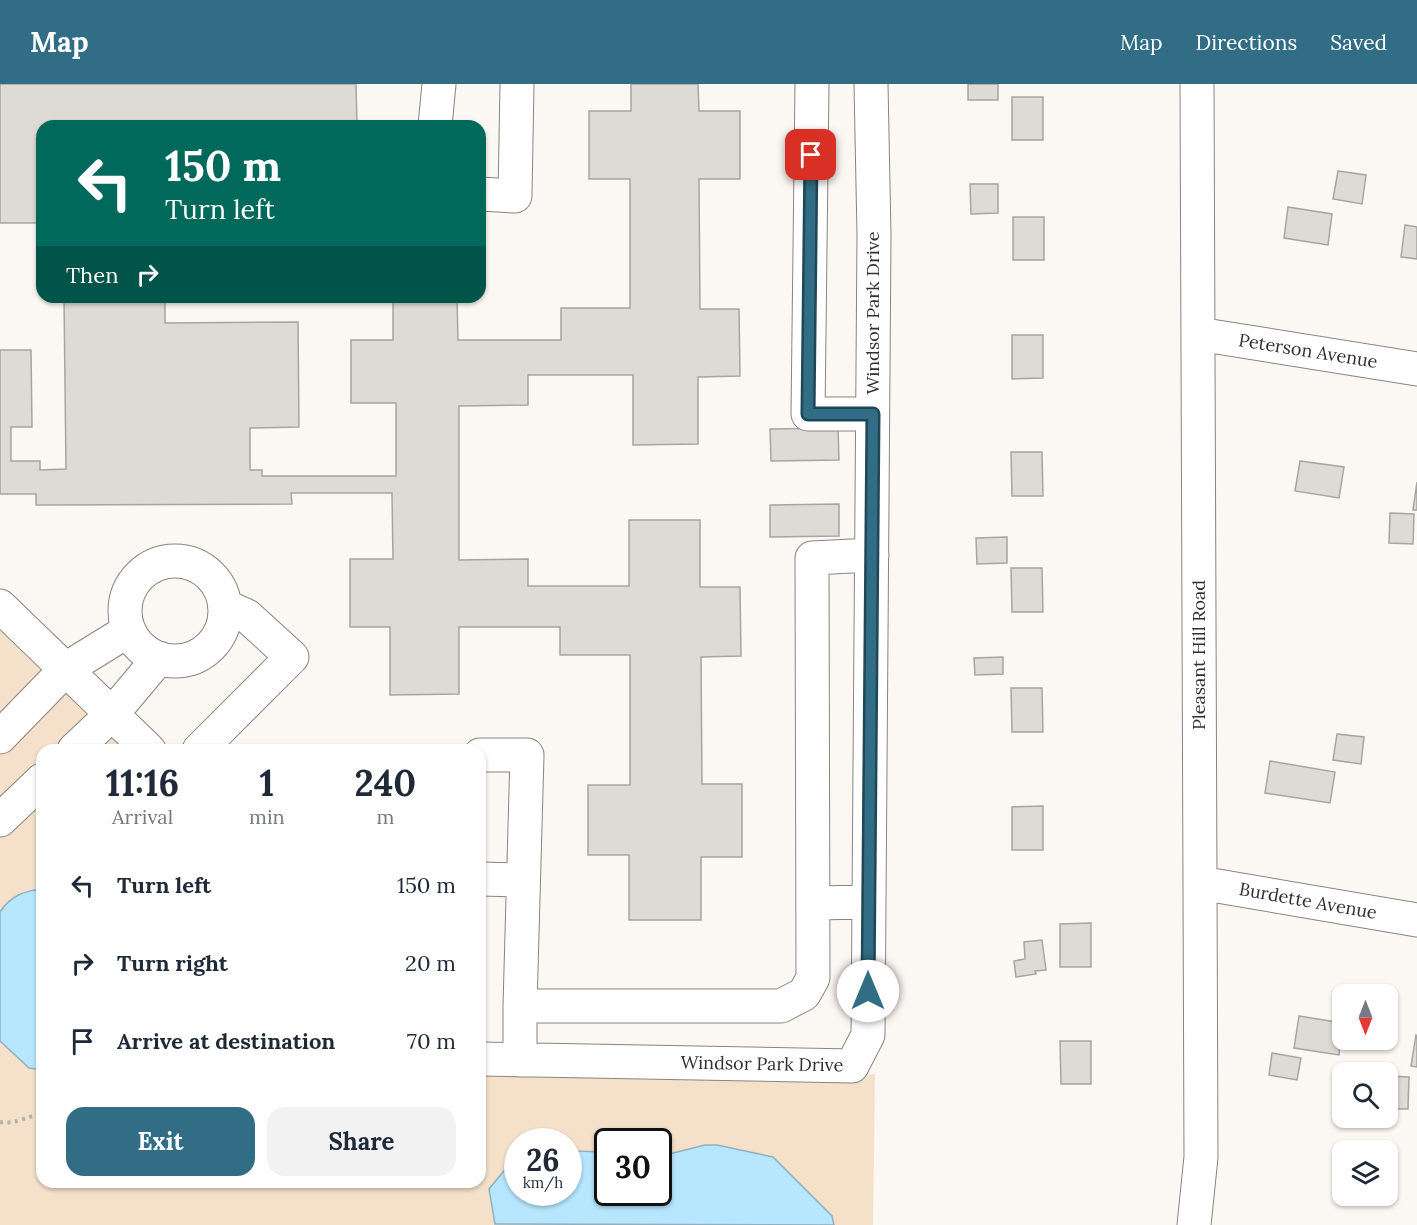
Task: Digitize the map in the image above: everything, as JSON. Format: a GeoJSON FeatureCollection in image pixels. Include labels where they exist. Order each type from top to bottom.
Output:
{"type":"FeatureCollection","features":[{"type":"Feature","properties":{"kind":"street"},"geometry":{"type":"LineString","coordinates":[[436,120],[439,84]]}},
{"type":"Feature","properties":{"kind":"street"},"geometry":{"type":"LineString","coordinates":[[486,194],[515,196],[517,84]]}},
{"type":"Feature","properties":{"kind":"street"},"geometry":{"type":"LineString","coordinates":[[812,84],[808,414],[873,414]]}},
{"type":"Feature","properties":{"kind":"street","name":"Windsor Park Drive"},"geometry":{"type":"LineString","coordinates":[[486,1059],[852,1066],[868,1035],[874,235],[871,84]]}},
{"type":"Feature","properties":{"kind":"street","name":"Pleasant Hill Road"},"geometry":{"type":"LineString","coordinates":[[1194,1225],[1201,1157],[1197,84]]}},
{"type":"Feature","properties":{"kind":"street","name":"Peterson Avenue"},"geometry":{"type":"LineString","coordinates":[[1198,334],[1417,369]]}},
{"type":"Feature","properties":{"kind":"street"},"geometry":{"type":"LineString","coordinates":[[520,1006],[781,1006],[804,994],[813,978],[812,558],[872,555]]}},
{"type":"Feature","properties":{"kind":"street"},"geometry":{"type":"LineString","coordinates":[[178,561],[204,570],[222,593],[225,606],[225,621],[220,634],[206,650],[187,660],[173,661],[146,652],[129,630],[126,616],[126,602],[131,588],[144,572],[164,562],[178,561]]}},
{"type":"Feature","properties":{"kind":"street"},"geometry":{"type":"LineString","coordinates":[[0,606],[143,744]]}},
{"type":"Feature","properties":{"kind":"street"},"geometry":{"type":"LineString","coordinates":[[205,744],[292,657],[247,616],[225,606]]}},
{"type":"Feature","properties":{"kind":"street"},"geometry":{"type":"LineString","coordinates":[[0,737],[66,669],[129,630]]}},
{"type":"Feature","properties":{"kind":"street"},"geometry":{"type":"LineString","coordinates":[[80,744],[112,714],[159,658]]}},
{"type":"Feature","properties":{"kind":"street"},"geometry":{"type":"LineString","coordinates":[[486,755],[527,755],[520,1060]]}},
{"type":"Feature","properties":{"kind":"street"},"geometry":{"type":"LineString","coordinates":[[0,820],[36,786]]}},
{"type":"Feature","properties":{"kind":"street"},"geometry":{"type":"LineString","coordinates":[[486,879],[524,880]]}},
{"type":"Feature","properties":{"kind":"street","name":"Burdette Avenue"},"geometry":{"type":"LineString","coordinates":[[1200,883],[1417,920]]}},
{"type":"Feature","properties":{"kind":"street"},"geometry":{"type":"LineString","coordinates":[[813,903],[869,902]]}},
{"type":"Feature","properties":{"kind":"path"},"geometry":{"type":"LineString","coordinates":[[0,1122],[8,1124],[36,1115]]}},
{"type":"Feature","properties":{"kind":"shaded area"},"geometry":{"type":"Polygon","coordinates":[[[0,621],[125,744],[36,744],[36,1188],[486,1188],[486,1071],[875,1074],[873,1225],[0,1225],[0,621]]]}},
{"type":"Feature","properties":{"kind":"water"},"geometry":{"type":"Polygon","coordinates":[[[36,890],[36,1069],[29,1068],[0,1041],[0,912],[8,902],[36,890]]]}},
{"type":"Feature","properties":{"kind":"water"},"geometry":{"type":"Polygon","coordinates":[[[705,1145],[717,1145],[773,1157],[832,1216],[834,1225],[495,1224],[489,1189],[504,1171],[504,1206],[582,1206],[582,1151],[594,1152],[594,1206],[672,1206],[672,1153],[705,1145]]]}},
{"type":"Feature","properties":{"kind":"building"},"geometry":{"type":"Polygon","coordinates":[[[0,84],[356,84],[357,120],[36,120],[36,223],[0,223],[0,84]]]}},
{"type":"Feature","properties":{"kind":"building"},"geometry":{"type":"Polygon","coordinates":[[[631,84],[698,84],[699,111],[740,111],[740,179],[699,179],[700,309],[739,309],[740,376],[698,377],[698,444],[633,445],[633,375],[528,375],[528,405],[459,406],[459,560],[528,559],[528,586],[629,586],[629,520],[700,520],[700,587],[740,587],[741,656],[701,657],[702,784],[742,784],[742,857],[701,857],[701,920],[629,920],[629,855],[588,855],[588,785],[630,785],[630,655],[560,655],[560,627],[459,627],[459,694],[390,695],[390,627],[350,627],[350,559],[393,559],[392,493],[291,493],[292,504],[36,505],[36,494],[0,494],[0,350],[31,350],[32,427],[11,427],[11,461],[40,461],[40,470],[66,469],[64,303],[165,303],[165,323],[298,322],[299,427],[250,428],[250,470],[262,470],[262,476],[396,476],[396,403],[351,403],[351,340],[393,340],[393,303],[457,303],[458,340],[561,340],[561,308],[630,308],[630,179],[589,179],[589,111],[631,111],[631,84]]]}},
{"type":"Feature","properties":{"kind":"building"},"geometry":{"type":"Polygon","coordinates":[[[968,84],[998,84],[998,100],[968,100],[968,84]]]}},
{"type":"Feature","properties":{"kind":"building"},"geometry":{"type":"Polygon","coordinates":[[[1012,97],[1043,97],[1043,140],[1012,140],[1012,97]]]}},
{"type":"Feature","properties":{"kind":"building"},"geometry":{"type":"Polygon","coordinates":[[[1338,171],[1366,175],[1362,204],[1333,199],[1338,171]]]}},
{"type":"Feature","properties":{"kind":"building"},"geometry":{"type":"Polygon","coordinates":[[[970,184],[998,184],[998,213],[971,214],[970,184]]]}},
{"type":"Feature","properties":{"kind":"building"},"geometry":{"type":"Polygon","coordinates":[[[1288,207],[1332,214],[1328,245],[1284,238],[1288,207]]]}},
{"type":"Feature","properties":{"kind":"building"},"geometry":{"type":"Polygon","coordinates":[[[1013,217],[1044,217],[1044,260],[1013,260],[1013,217]]]}},
{"type":"Feature","properties":{"kind":"building"},"geometry":{"type":"Polygon","coordinates":[[[1405,225],[1417,227],[1417,259],[1401,257],[1405,225]]]}},
{"type":"Feature","properties":{"kind":"building"},"geometry":{"type":"Polygon","coordinates":[[[1012,335],[1043,335],[1043,378],[1012,379],[1012,335]]]}},
{"type":"Feature","properties":{"kind":"building"},"geometry":{"type":"Polygon","coordinates":[[[838,428],[839,460],[771,461],[770,429],[838,428]]]}},
{"type":"Feature","properties":{"kind":"building"},"geometry":{"type":"Polygon","coordinates":[[[1011,452],[1042,452],[1043,496],[1012,496],[1011,452]]]}},
{"type":"Feature","properties":{"kind":"building"},"geometry":{"type":"Polygon","coordinates":[[[1300,461],[1344,467],[1339,498],[1295,491],[1300,461]]]}},
{"type":"Feature","properties":{"kind":"building"},"geometry":{"type":"Polygon","coordinates":[[[1417,482],[1417,510],[1413,510],[1417,482]]]}},
{"type":"Feature","properties":{"kind":"building"},"geometry":{"type":"Polygon","coordinates":[[[839,504],[839,536],[770,537],[770,505],[839,504]]]}},
{"type":"Feature","properties":{"kind":"building"},"geometry":{"type":"Polygon","coordinates":[[[1390,513],[1414,514],[1413,544],[1389,543],[1390,513]]]}},
{"type":"Feature","properties":{"kind":"building"},"geometry":{"type":"Polygon","coordinates":[[[1007,537],[1007,563],[977,564],[976,538],[1007,537]]]}},
{"type":"Feature","properties":{"kind":"building"},"geometry":{"type":"Polygon","coordinates":[[[1011,568],[1042,568],[1043,612],[1012,612],[1011,568]]]}},
{"type":"Feature","properties":{"kind":"building"},"geometry":{"type":"Polygon","coordinates":[[[1003,657],[1003,674],[975,675],[974,658],[1003,657]]]}},
{"type":"Feature","properties":{"kind":"building"},"geometry":{"type":"Polygon","coordinates":[[[1011,688],[1042,688],[1043,732],[1012,732],[1011,688]]]}},
{"type":"Feature","properties":{"kind":"building"},"geometry":{"type":"Polygon","coordinates":[[[1337,734],[1364,737],[1361,764],[1333,760],[1337,734]]]}},
{"type":"Feature","properties":{"kind":"building"},"geometry":{"type":"Polygon","coordinates":[[[1270,761],[1335,772],[1330,803],[1265,793],[1270,761]]]}},
{"type":"Feature","properties":{"kind":"building"},"geometry":{"type":"Polygon","coordinates":[[[1043,806],[1043,850],[1012,850],[1012,807],[1043,806]]]}},
{"type":"Feature","properties":{"kind":"building"},"geometry":{"type":"Polygon","coordinates":[[[1091,923],[1091,967],[1060,967],[1060,924],[1091,923]]]}},
{"type":"Feature","properties":{"kind":"building"},"geometry":{"type":"Polygon","coordinates":[[[1042,940],[1046,970],[1016,977],[1014,961],[1025,959],[1024,942],[1042,940]]]}},
{"type":"Feature","properties":{"kind":"building"},"geometry":{"type":"Polygon","coordinates":[[[1299,1016],[1332,1021],[1332,1050],[1339,1050],[1339,1055],[1294,1048],[1299,1016]]]}},
{"type":"Feature","properties":{"kind":"building"},"geometry":{"type":"Polygon","coordinates":[[[1417,1036],[1417,1067],[1411,1066],[1417,1036]]]}},
{"type":"Feature","properties":{"kind":"building"},"geometry":{"type":"Polygon","coordinates":[[[1060,1041],[1091,1041],[1091,1084],[1061,1084],[1060,1041]]]}},
{"type":"Feature","properties":{"kind":"building"},"geometry":{"type":"Polygon","coordinates":[[[1272,1053],[1301,1058],[1297,1080],[1269,1075],[1272,1053]]]}},
{"type":"Feature","properties":{"kind":"building"},"geometry":{"type":"Polygon","coordinates":[[[1398,1076],[1409,1077],[1408,1109],[1398,1109],[1398,1076]]]}},
{"type":"Feature","properties":{"kind":"route"},"geometry":{"type":"LineString","coordinates":[[811,155],[808,414],[873,414],[868,991]]}}]}
